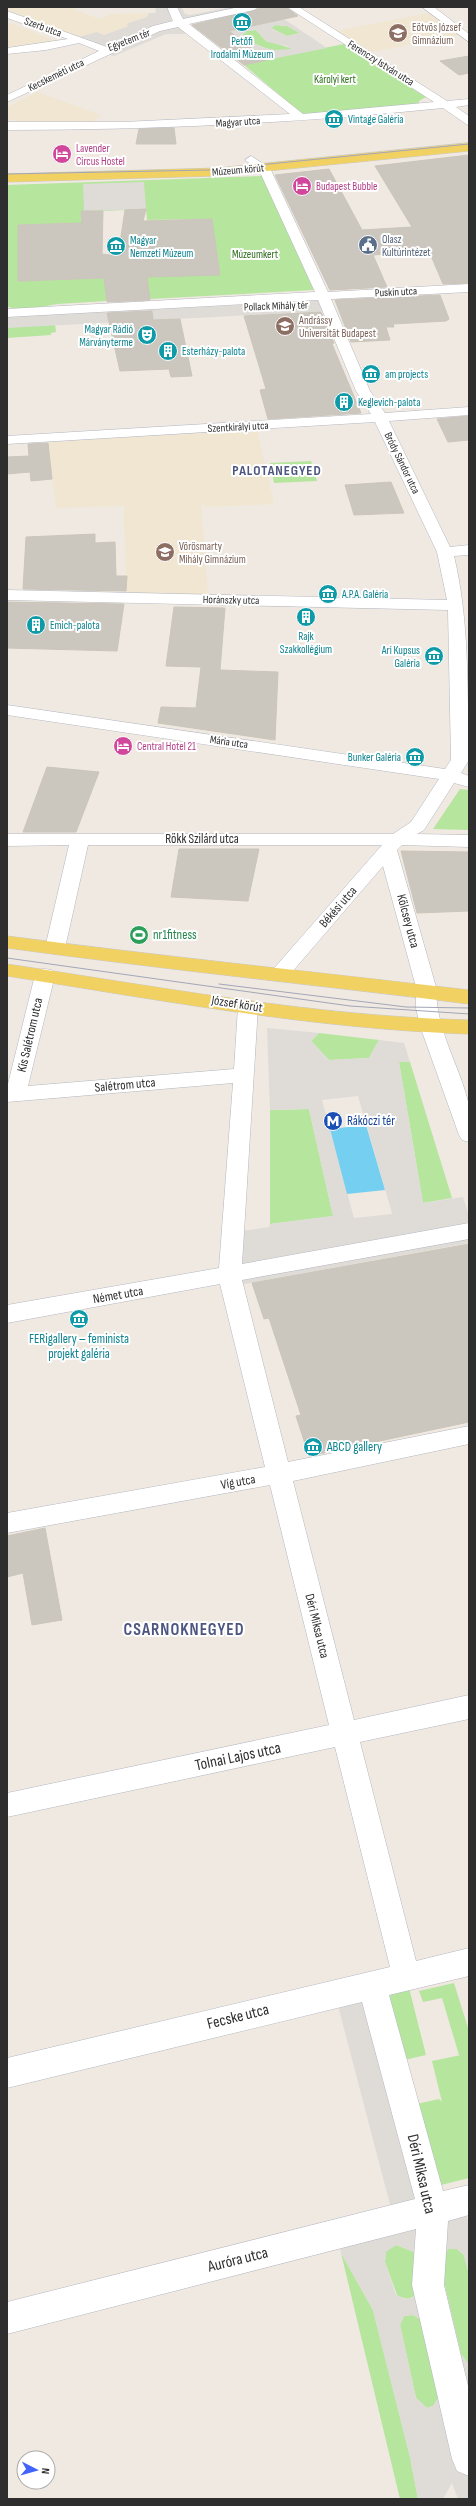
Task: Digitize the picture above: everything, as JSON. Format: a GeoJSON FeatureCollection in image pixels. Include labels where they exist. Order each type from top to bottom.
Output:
{"type":"FeatureCollection","features":[{"type":"Feature","properties":{"kind":"main road","name":"Múzeum körút"},"geometry":{"type":"LineString","coordinates":[[7,168],[180,166],[469,138]]}},
{"type":"Feature","properties":{"kind":"main road","name":"Múzeum körút"},"geometry":{"type":"LineString","coordinates":[[7,178],[191,174],[469,147]]}},
{"type":"Feature","properties":{"kind":"main road"},"geometry":{"type":"LineString","coordinates":[[7,942],[172,964],[279,974],[469,997]]}},
{"type":"Feature","properties":{"kind":"main road","name":"József körút"},"geometry":{"type":"LineString","coordinates":[[7,970],[248,1007],[395,1025],[469,1027]]}},
{"type":"Feature","properties":{"kind":"street"},"geometry":{"type":"LineString","coordinates":[[172,7],[179,22],[300,117]]}},
{"type":"Feature","properties":{"kind":"street","name":"Egyetem tér"},"geometry":{"type":"LineString","coordinates":[[79,40],[98,46],[105,51],[158,28],[179,22],[254,7]]}},
{"type":"Feature","properties":{"kind":"street","name":"Ferenczy István utca"},"geometry":{"type":"LineString","coordinates":[[292,7],[446,105],[469,122]]}},
{"type":"Feature","properties":{"kind":"street"},"geometry":{"type":"LineString","coordinates":[[427,7],[469,38]]}},
{"type":"Feature","properties":{"kind":"street","name":"Szerb utca"},"geometry":{"type":"LineString","coordinates":[[7,14],[79,40]]}},
{"type":"Feature","properties":{"kind":"street"},"geometry":{"type":"LineString","coordinates":[[445,20],[463,18]]}},
{"type":"Feature","properties":{"kind":"street"},"geometry":{"type":"LineString","coordinates":[[7,51],[46,47],[79,40]]}},
{"type":"Feature","properties":{"kind":"street","name":"Kecskeméti utca"},"geometry":{"type":"LineString","coordinates":[[7,99],[105,51]]}},
{"type":"Feature","properties":{"kind":"street","name":"Magyar utca"},"geometry":{"type":"LineString","coordinates":[[7,126],[178,126],[469,102]]}},
{"type":"Feature","properties":{"kind":"street"},"geometry":{"type":"LineString","coordinates":[[251,160],[264,168]]}},
{"type":"Feature","properties":{"kind":"street","name":"Bródy Sándor utca"},"geometry":{"type":"LineString","coordinates":[[264,168],[323,296],[363,391],[380,417],[445,552],[456,605],[462,740],[460,760],[418,826],[393,844]]}},
{"type":"Feature","properties":{"kind":"street","name":"Puskin utca"},"geometry":{"type":"LineString","coordinates":[[323,296],[469,288]]}},
{"type":"Feature","properties":{"kind":"street","name":"Pollack Mihály tér"},"geometry":{"type":"LineString","coordinates":[[7,313],[323,296]]}},
{"type":"Feature","properties":{"kind":"street","name":"Pollack Mihály tér"},"geometry":{"type":"LineString","coordinates":[[7,319],[80,316],[88,313],[114,311],[127,313],[193,310],[220,306],[235,307],[316,304],[323,296]]}},
{"type":"Feature","properties":{"kind":"street","name":"Szentkirályi utca"},"geometry":{"type":"LineString","coordinates":[[7,440],[307,423],[469,411]]}},
{"type":"Feature","properties":{"kind":"street"},"geometry":{"type":"LineString","coordinates":[[445,552],[469,550]]}},
{"type":"Feature","properties":{"kind":"street","name":"Horánszky utca"},"geometry":{"type":"LineString","coordinates":[[7,595],[456,605]]}},
{"type":"Feature","properties":{"kind":"street","name":"Mária utca"},"geometry":{"type":"LineString","coordinates":[[7,710],[450,775],[469,782]]}},
{"type":"Feature","properties":{"kind":"street"},"geometry":{"type":"LineString","coordinates":[[55,948],[80,839]]}},
{"type":"Feature","properties":{"kind":"street","name":"Rökk Szilárd utca"},"geometry":{"type":"LineString","coordinates":[[7,840],[80,839],[393,844],[469,841]]}},
{"type":"Feature","properties":{"kind":"street","name":"Békési utca"},"geometry":{"type":"LineString","coordinates":[[279,974],[393,844]]}},
{"type":"Feature","properties":{"kind":"street","name":"Kölcsey utca"},"geometry":{"type":"LineString","coordinates":[[393,844],[427,992],[426,1008],[430,1026]]}},
{"type":"Feature","properties":{"kind":"street","name":"Kis Salétrom utca"},"geometry":{"type":"LineString","coordinates":[[12,1095],[45,975]]}},
{"type":"Feature","properties":{"kind":"street"},"geometry":{"type":"LineString","coordinates":[[248,1007],[230,1275],[469,1231]]}},
{"type":"Feature","properties":{"kind":"street"},"geometry":{"type":"LineString","coordinates":[[430,1026],[469,1135]]}},
{"type":"Feature","properties":{"kind":"street","name":"Salétrom utca"},"geometry":{"type":"LineString","coordinates":[[12,1095],[244,1075]]}},
{"type":"Feature","properties":{"kind":"street","name":"Német utca"},"geometry":{"type":"LineString","coordinates":[[7,1314],[230,1275]]}},
{"type":"Feature","properties":{"kind":"street","name":"Déri Miksa utca"},"geometry":{"type":"LineString","coordinates":[[230,1275],[344,1734],[406,1976]]}},
{"type":"Feature","properties":{"kind":"street","name":"Víg utca"},"geometry":{"type":"LineString","coordinates":[[7,1523],[279,1474],[469,1435]]}},
{"type":"Feature","properties":{"kind":"street","name":"Tolnai Lajos utca"},"geometry":{"type":"LineString","coordinates":[[7,1805],[469,1707]]}},
{"type":"Feature","properties":{"kind":"street","name":"Fecske utca"},"geometry":{"type":"LineString","coordinates":[[7,2073],[469,1962]]}},
{"type":"Feature","properties":{"kind":"street","name":"Déri Miksa utca"},"geometry":{"type":"LineString","coordinates":[[372,1985],[433,2210],[428,2285],[469,2459]]}},
{"type":"Feature","properties":{"kind":"street","name":"Auróra utca"},"geometry":{"type":"LineString","coordinates":[[7,2318],[469,2200]]}},
{"type":"Feature","properties":{"kind":"shaded area"},"geometry":{"type":"Polygon","coordinates":[[[7,7],[77,7],[73,9],[99,19],[112,14],[149,13],[147,17],[126,24],[130,26],[104,35],[97,32],[79,37],[7,11],[7,7]]]}},
{"type":"Feature","properties":{"kind":"shaded area"},"geometry":{"type":"Polygon","coordinates":[[[155,7],[182,7],[185,14],[190,15],[231,7],[267,7],[189,24],[199,31],[183,34],[166,34],[114,56],[102,53],[79,37],[97,32],[104,35],[129,26],[126,24],[147,17],[149,13],[156,13],[155,7]]]}},
{"type":"Feature","properties":{"kind":"shaded area","name":"Eötvös József Gimnázium"},"geometry":{"type":"Polygon","coordinates":[[[429,13],[459,35],[372,52],[336,31],[429,13]]]}},
{"type":"Feature","properties":{"kind":"shaded area"},"geometry":{"type":"Polygon","coordinates":[[[284,19],[327,48],[267,60],[234,36],[221,33],[284,19]],[[274,25],[272,29],[287,36],[300,33],[287,26],[274,25]],[[256,30],[246,31],[246,33],[242,34],[247,39],[261,47],[275,50],[291,49],[287,46],[267,42],[256,30]]]}},
{"type":"Feature","properties":{"kind":"shaded area"},"geometry":{"type":"Polygon","coordinates":[[[7,22],[61,43],[7,50],[7,22]]]}},
{"type":"Feature","properties":{"kind":"shaded area"},"geometry":{"type":"Polygon","coordinates":[[[37,92],[101,115],[89,124],[36,124],[7,119],[7,107],[37,92]]]}},
{"type":"Feature","properties":{"kind":"shaded area"},"geometry":{"type":"Polygon","coordinates":[[[144,182],[146,209],[84,211],[83,184],[144,182]]]}},
{"type":"Feature","properties":{"kind":"shaded area"},"geometry":{"type":"Polygon","coordinates":[[[323,296],[329,311],[7,328],[7,314],[323,296]]]}},
{"type":"Feature","properties":{"kind":"shaded area"},"geometry":{"type":"Polygon","coordinates":[[[257,430],[274,504],[206,507],[201,502],[208,597],[126,595],[124,506],[56,508],[48,442],[257,430]]]}},
{"type":"Feature","properties":{"kind":"shaded area"},"geometry":{"type":"Polygon","coordinates":[[[267,1028],[319,1033],[311,1041],[329,1060],[369,1058],[379,1040],[404,1043],[410,1062],[399,1062],[423,1203],[463,1197],[469,1216],[469,1243],[239,1285],[242,1231],[269,1227],[270,1224],[333,1216],[309,1109],[270,1110],[267,1028]],[[358,1096],[322,1100],[354,1218],[392,1214],[358,1096]]]}},
{"type":"Feature","properties":{"kind":"shaded area"},"geometry":{"type":"Polygon","coordinates":[[[397,1979],[381,2019],[433,2209],[463,2202],[469,2224],[469,2275],[464,2255],[457,2249],[448,2249],[440,2265],[461,2354],[469,2365],[469,2499],[458,2499],[452,2483],[443,2499],[418,2499],[410,2457],[373,2310],[341,2253],[337,2235],[394,2220],[335,1994],[397,1979]],[[396,2245],[386,2252],[385,2262],[396,2295],[404,2299],[412,2298],[418,2293],[414,2252],[396,2245]],[[413,2315],[404,2316],[400,2325],[416,2398],[427,2408],[433,2406],[439,2397],[420,2319],[413,2315]]]}},
{"type":"Feature","properties":{"kind":"green space"},"geometry":{"type":"Polygon","coordinates":[[[275,25],[287,26],[300,33],[287,36],[271,28],[275,25]]]}},
{"type":"Feature","properties":{"kind":"green space","name":"Károlyi kert"},"geometry":{"type":"Polygon","coordinates":[[[256,30],[265,40],[302,52],[291,47],[296,43],[294,37],[303,36],[306,43],[316,43],[309,51],[344,44],[426,97],[419,101],[419,104],[310,115],[301,113],[244,65],[267,60],[268,57],[277,54],[249,41],[242,33],[256,30]]]}},
{"type":"Feature","properties":{"kind":"green space","name":"Múzeumkert"},"geometry":{"type":"Polygon","coordinates":[[[262,176],[314,290],[150,299],[149,292],[106,294],[106,301],[57,304],[19,311],[7,306],[7,185],[262,176]],[[146,209],[81,212],[82,223],[18,225],[19,281],[220,274],[212,219],[147,220],[146,209]]]}},
{"type":"Feature","properties":{"kind":"green space"},"geometry":{"type":"Polygon","coordinates":[[[55,324],[56,332],[51,333],[51,335],[7,338],[7,327],[55,324]]]}},
{"type":"Feature","properties":{"kind":"green space"},"geometry":{"type":"Polygon","coordinates":[[[311,461],[317,481],[274,483],[270,463],[311,461]]]}},
{"type":"Feature","properties":{"kind":"green space"},"geometry":{"type":"Polygon","coordinates":[[[460,789],[469,790],[469,830],[433,829],[460,789]]]}},
{"type":"Feature","properties":{"kind":"green space"},"geometry":{"type":"Polygon","coordinates":[[[319,1033],[379,1040],[369,1058],[329,1060],[311,1041],[319,1033]]]}},
{"type":"Feature","properties":{"kind":"green space"},"geometry":{"type":"Polygon","coordinates":[[[399,1062],[410,1062],[452,1198],[423,1203],[399,1062]]]}},
{"type":"Feature","properties":{"kind":"green space"},"geometry":{"type":"Polygon","coordinates":[[[309,1109],[333,1216],[270,1224],[270,1110],[309,1109]]]}},
{"type":"Feature","properties":{"kind":"green space"},"geometry":{"type":"Polygon","coordinates":[[[406,1976],[426,2055],[400,2061],[381,2019],[397,1979],[406,1976]]]}},
{"type":"Feature","properties":{"kind":"green space"},"geometry":{"type":"Polygon","coordinates":[[[454,1983],[469,2031],[469,2178],[433,2187],[412,2105],[439,2099],[442,2102],[432,2061],[461,2055],[459,2055],[442,1998],[423,2002],[419,1991],[454,1983]]]}},
{"type":"Feature","properties":{"kind":"green space"},"geometry":{"type":"Polygon","coordinates":[[[396,2245],[414,2252],[418,2293],[410,2298],[403,2298],[397,2295],[385,2262],[386,2251],[396,2245]]]}},
{"type":"Feature","properties":{"kind":"green space"},"geometry":{"type":"Polygon","coordinates":[[[448,2249],[457,2249],[464,2255],[469,2275],[469,2365],[461,2354],[440,2265],[448,2249]]]}},
{"type":"Feature","properties":{"kind":"green space"},"geometry":{"type":"Polygon","coordinates":[[[341,2253],[373,2310],[410,2457],[418,2499],[400,2499],[341,2253]]]}},
{"type":"Feature","properties":{"kind":"green space"},"geometry":{"type":"Polygon","coordinates":[[[413,2315],[420,2319],[439,2397],[433,2406],[427,2408],[416,2398],[400,2325],[404,2316],[413,2315]]]}},
{"type":"Feature","properties":{"kind":"water"},"geometry":{"type":"Polygon","coordinates":[[[366,1125],[385,1190],[347,1194],[330,1129],[366,1125]]]}},
{"type":"Feature","properties":{"kind":"building"},"geometry":{"type":"Polygon","coordinates":[[[267,7],[286,7],[298,16],[229,31],[267,60],[244,65],[192,25],[267,7]]]}},
{"type":"Feature","properties":{"kind":"building"},"geometry":{"type":"Polygon","coordinates":[[[469,56],[469,73],[459,75],[440,61],[469,56]]]}},
{"type":"Feature","properties":{"kind":"building"},"geometry":{"type":"Polygon","coordinates":[[[174,128],[176,144],[136,144],[139,129],[174,128]]]}},
{"type":"Feature","properties":{"kind":"building"},"geometry":{"type":"Polygon","coordinates":[[[469,155],[469,283],[443,284],[429,251],[373,255],[387,287],[330,290],[275,175],[329,169],[362,230],[412,227],[375,166],[469,155]]]}},
{"type":"Feature","properties":{"kind":"building","name":"Magyar Nemzeti Múzeum"},"geometry":{"type":"Polygon","coordinates":[[[146,209],[143,221],[212,219],[220,275],[147,277],[150,300],[107,302],[104,278],[18,281],[18,225],[82,223],[81,211],[103,211],[102,254],[118,256],[125,210],[146,209]]]}},
{"type":"Feature","properties":{"kind":"building"},"geometry":{"type":"Polygon","coordinates":[[[440,295],[449,319],[446,321],[393,324],[394,327],[386,327],[390,340],[351,342],[335,300],[440,295]]]}},
{"type":"Feature","properties":{"kind":"building","name":"Esterházy-palota"},"geometry":{"type":"Polygon","coordinates":[[[152,311],[153,320],[180,319],[192,376],[171,377],[169,369],[120,371],[107,313],[152,311]]]}},
{"type":"Feature","properties":{"kind":"building"},"geometry":{"type":"Polygon","coordinates":[[[321,312],[334,343],[332,344],[361,413],[268,419],[260,390],[266,389],[244,316],[321,312]]]}},
{"type":"Feature","properties":{"kind":"building"},"geometry":{"type":"Polygon","coordinates":[[[469,416],[469,440],[448,442],[437,419],[469,416]]]}},
{"type":"Feature","properties":{"kind":"building"},"geometry":{"type":"Polygon","coordinates":[[[48,443],[52,479],[31,481],[30,472],[7,474],[7,457],[29,456],[28,444],[48,443]]]}},
{"type":"Feature","properties":{"kind":"building"},"geometry":{"type":"Polygon","coordinates":[[[391,482],[404,513],[354,515],[345,485],[391,482]]]}},
{"type":"Feature","properties":{"kind":"building"},"geometry":{"type":"Polygon","coordinates":[[[95,534],[95,543],[115,542],[116,576],[127,576],[126,591],[23,589],[26,537],[95,534]]]}},
{"type":"Feature","properties":{"kind":"building"},"geometry":{"type":"Polygon","coordinates":[[[7,602],[124,604],[117,651],[7,648],[7,602]]]}},
{"type":"Feature","properties":{"kind":"building"},"geometry":{"type":"Polygon","coordinates":[[[174,607],[225,608],[220,670],[278,672],[275,740],[158,723],[161,707],[196,708],[201,667],[166,666],[174,607]]]}},
{"type":"Feature","properties":{"kind":"building"},"geometry":{"type":"Polygon","coordinates":[[[47,767],[99,772],[76,832],[23,832],[47,767]]]}},
{"type":"Feature","properties":{"kind":"building"},"geometry":{"type":"Polygon","coordinates":[[[179,849],[259,849],[248,901],[171,897],[179,849]]]}},
{"type":"Feature","properties":{"kind":"building"},"geometry":{"type":"Polygon","coordinates":[[[401,851],[469,852],[469,911],[417,913],[401,851]]]}},
{"type":"Feature","properties":{"kind":"building"},"geometry":{"type":"Polygon","coordinates":[[[469,1244],[469,1422],[309,1456],[296,1416],[301,1415],[269,1318],[264,1319],[252,1283],[469,1244]]]}},
{"type":"Feature","properties":{"kind":"building"},"geometry":{"type":"Polygon","coordinates":[[[45,1528],[62,1620],[32,1625],[23,1573],[7,1577],[7,1536],[45,1528]]]}},
{"type":"Feature","properties":{"kind":"tram line"},"geometry":{"type":"LineString","coordinates":[[7,174],[209,170],[469,144]]}},
{"type":"Feature","properties":{"kind":"tram line"},"geometry":{"type":"LineString","coordinates":[[7,958],[350,1006],[469,1014]]}},
{"type":"Feature","properties":{"kind":"tram line"},"geometry":{"type":"LineString","coordinates":[[219,984],[406,1007],[469,1008]]}},
{"type":"Feature","properties":{"kind":"place","name":"Petőfi Irodalmi Múzeum"},"geometry":{"type":"Point","coordinates":[242,22]}},
{"type":"Feature","properties":{"kind":"place","name":"Eötvös József Gimnázium"},"geometry":{"type":"Point","coordinates":[398,33]}},
{"type":"Feature","properties":{"kind":"place","name":"Vintage Galéria"},"geometry":{"type":"Point","coordinates":[334,119]}},
{"type":"Feature","properties":{"kind":"place","name":"Lavender Circus Hostel"},"geometry":{"type":"Point","coordinates":[62,154]}},
{"type":"Feature","properties":{"kind":"place","name":"Budapest Bubble"},"geometry":{"type":"Point","coordinates":[302,186]}},
{"type":"Feature","properties":{"kind":"place","name":"Olasz Kultúrintézet"},"geometry":{"type":"Point","coordinates":[368,245]}},
{"type":"Feature","properties":{"kind":"place","name":"Magyar Nemzeti Múzeum"},"geometry":{"type":"Point","coordinates":[116,246]}},
{"type":"Feature","properties":{"kind":"place","name":"Andrássy Universität Budapest"},"geometry":{"type":"Point","coordinates":[285,326]}},
{"type":"Feature","properties":{"kind":"place","name":"Magyar Rádió Márványterme"},"geometry":{"type":"Point","coordinates":[147,335]}},
{"type":"Feature","properties":{"kind":"place","name":"Esterházy-palota"},"geometry":{"type":"Point","coordinates":[168,351]}},
{"type":"Feature","properties":{"kind":"place","name":"am projects"},"geometry":{"type":"Point","coordinates":[371,374]}},
{"type":"Feature","properties":{"kind":"place","name":"Keglevich-palota"},"geometry":{"type":"Point","coordinates":[344,402]}},
{"type":"Feature","properties":{"kind":"place","name":"Vörösmarty Mihály Gimnázium"},"geometry":{"type":"Point","coordinates":[165,552]}},
{"type":"Feature","properties":{"kind":"place","name":"A.P.A. Galéria"},"geometry":{"type":"Point","coordinates":[328,594]}},
{"type":"Feature","properties":{"kind":"place","name":"Rajk Szakkollégium"},"geometry":{"type":"Point","coordinates":[306,617]}},
{"type":"Feature","properties":{"kind":"place","name":"Emich-palota"},"geometry":{"type":"Point","coordinates":[36,625]}},
{"type":"Feature","properties":{"kind":"place","name":"Ari Kupsus Galéria"},"geometry":{"type":"Point","coordinates":[434,656]}},
{"type":"Feature","properties":{"kind":"place","name":"Central Hotel 21"},"geometry":{"type":"Point","coordinates":[123,746]}},
{"type":"Feature","properties":{"kind":"place","name":"Bunker Galéria"},"geometry":{"type":"Point","coordinates":[415,757]}},
{"type":"Feature","properties":{"kind":"place","name":"nr1fitness"},"geometry":{"type":"Point","coordinates":[139,935]}},
{"type":"Feature","properties":{"kind":"place","name":"Rákóczi tér"},"geometry":{"type":"Point","coordinates":[333,1121]}},
{"type":"Feature","properties":{"kind":"place","name":"FERigallery – feminista projekt galéria"},"geometry":{"type":"Point","coordinates":[79,1319]}},
{"type":"Feature","properties":{"kind":"place","name":"ABCD gallery"},"geometry":{"type":"Point","coordinates":[313,1447]}},
{"type":"Feature","properties":{"kind":"district","name":"PALOTANEGYED"},"geometry":{"type":"Point","coordinates":[277,470]}},
{"type":"Feature","properties":{"kind":"district","name":"CSARNOKNEGYED"},"geometry":{"type":"Point","coordinates":[184,1630]}}]}
